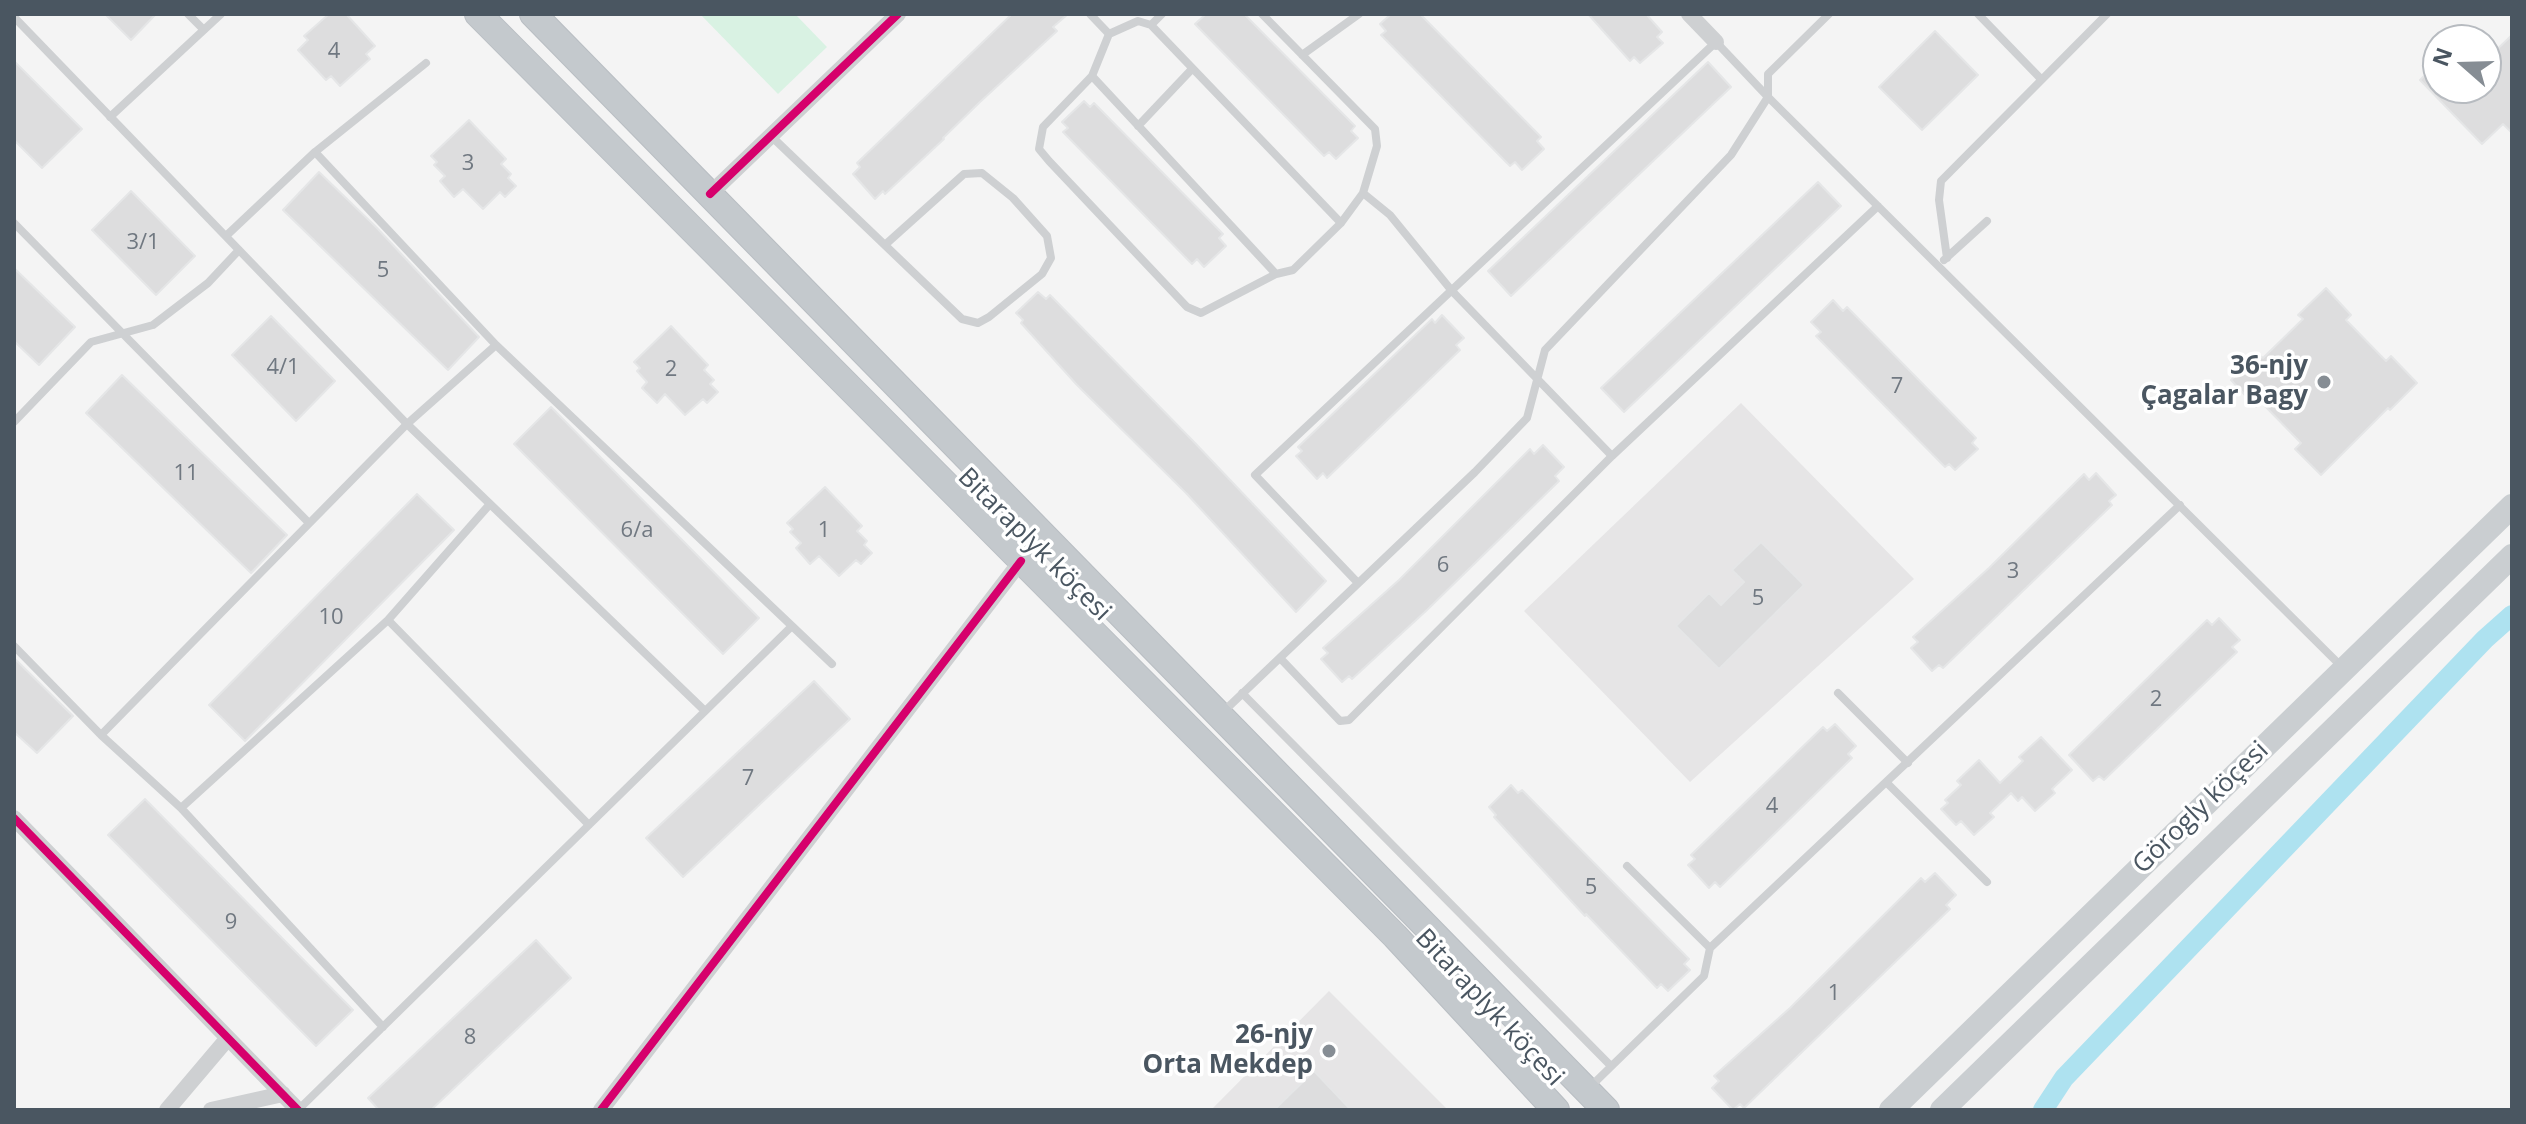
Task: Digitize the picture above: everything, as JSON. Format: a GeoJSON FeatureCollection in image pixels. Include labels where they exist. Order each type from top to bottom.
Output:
{"type":"FeatureCollection","features":[{"type":"Feature","properties":{"kind":"highway","name":"Bitaraplyk köçesi"},"geometry":{"type":"LineString","coordinates":[[478,14],[1395,936],[1556,1110]]}},
{"type":"Feature","properties":{"kind":"highway","name":"Bitaraplyk köçesi"},"geometry":{"type":"LineString","coordinates":[[533,14],[1606,1110]]}},
{"type":"Feature","properties":{"kind":"main road","name":"Görogly köçesi"},"geometry":{"type":"LineString","coordinates":[[1891,1110],[2512,506]]}},
{"type":"Feature","properties":{"kind":"main road","name":"Görogly köçesi"},"geometry":{"type":"LineString","coordinates":[[1942,1110],[2512,556]]}},
{"type":"Feature","properties":{"kind":"street"},"geometry":{"type":"LineString","coordinates":[[710,194],[898,14]]}},
{"type":"Feature","properties":{"kind":"street"},"geometry":{"type":"LineString","coordinates":[[1689,14],[1716,42]]}},
{"type":"Feature","properties":{"kind":"street"},"geometry":{"type":"LineString","coordinates":[[601,1110],[1021,561]]}},
{"type":"Feature","properties":{"kind":"street"},"geometry":{"type":"LineString","coordinates":[[14,818],[298,1110]]}},
{"type":"Feature","properties":{"kind":"street"},"geometry":{"type":"LineString","coordinates":[[167,1110],[228,1038]]}},
{"type":"Feature","properties":{"kind":"street"},"geometry":{"type":"LineString","coordinates":[[211,1110],[283,1094]]}},
{"type":"Feature","properties":{"kind":"lane"},"geometry":{"type":"LineString","coordinates":[[188,14],[204,30]]}},
{"type":"Feature","properties":{"kind":"lane"},"geometry":{"type":"LineString","coordinates":[[110,117],[221,14]]}},
{"type":"Feature","properties":{"kind":"lane"},"geometry":{"type":"LineString","coordinates":[[1090,14],[1109,34]]}},
{"type":"Feature","properties":{"kind":"lane"},"geometry":{"type":"LineString","coordinates":[[1151,25],[1162,14]]}},
{"type":"Feature","properties":{"kind":"lane"},"geometry":{"type":"LineString","coordinates":[[1262,14],[1375,129],[1377,146],[1374,164],[1363,193],[1341,223],[1293,270],[1276,274],[1201,313],[1187,307],[1039,149],[1043,127],[1092,76],[1109,34],[1138,21],[1151,25],[1341,223]]}},
{"type":"Feature","properties":{"kind":"lane"},"geometry":{"type":"LineString","coordinates":[[1302,55],[1359,14]]}},
{"type":"Feature","properties":{"kind":"lane"},"geometry":{"type":"LineString","coordinates":[[1220,714],[1475,472],[1527,418],[1545,350],[1731,155],[1768,97],[1768,74],[1829,14]]}},
{"type":"Feature","properties":{"kind":"lane"},"geometry":{"type":"LineString","coordinates":[[1978,14],[2041,79]]}},
{"type":"Feature","properties":{"kind":"lane"},"geometry":{"type":"LineString","coordinates":[[1947,258],[1939,200],[1941,181],[2107,14]]}},
{"type":"Feature","properties":{"kind":"lane"},"geometry":{"type":"LineString","coordinates":[[14,17],[407,424],[705,711]]}},
{"type":"Feature","properties":{"kind":"lane"},"geometry":{"type":"LineString","coordinates":[[1358,583],[1255,475],[1716,42],[2344,669]]}},
{"type":"Feature","properties":{"kind":"lane"},"geometry":{"type":"LineString","coordinates":[[226,236],[315,152],[426,63]]}},
{"type":"Feature","properties":{"kind":"lane"},"geometry":{"type":"LineString","coordinates":[[1138,126],[1192,69]]}},
{"type":"Feature","properties":{"kind":"lane"},"geometry":{"type":"LineString","coordinates":[[1092,76],[1276,274]]}},
{"type":"Feature","properties":{"kind":"lane"},"geometry":{"type":"LineString","coordinates":[[771,136],[962,319],[978,323],[989,317],[1042,274],[1051,258],[1047,236],[1013,198],[982,173],[964,174],[886,244]]}},
{"type":"Feature","properties":{"kind":"lane"},"geometry":{"type":"LineString","coordinates":[[315,152],[496,345],[832,664]]}},
{"type":"Feature","properties":{"kind":"lane"},"geometry":{"type":"LineString","coordinates":[[1363,193],[1390,215],[1452,291],[1612,456]]}},
{"type":"Feature","properties":{"kind":"lane"},"geometry":{"type":"LineString","coordinates":[[1280,658],[1340,721],[1349,720],[1612,456],[1878,206]]}},
{"type":"Feature","properties":{"kind":"lane"},"geometry":{"type":"LineString","coordinates":[[1938,266],[1987,221]]}},
{"type":"Feature","properties":{"kind":"lane"},"geometry":{"type":"LineString","coordinates":[[14,223],[309,523]]}},
{"type":"Feature","properties":{"kind":"lane"},"geometry":{"type":"LineString","coordinates":[[14,422],[91,342],[141,330],[162,318],[208,283],[239,250]]}},
{"type":"Feature","properties":{"kind":"lane"},"geometry":{"type":"LineString","coordinates":[[101,735],[407,424],[496,345]]}},
{"type":"Feature","properties":{"kind":"lane"},"geometry":{"type":"LineString","coordinates":[[181,808],[388,620],[490,504]]}},
{"type":"Feature","properties":{"kind":"lane"},"geometry":{"type":"LineString","coordinates":[[1587,1089],[1704,976],[1710,948],[2180,505]]}},
{"type":"Feature","properties":{"kind":"lane"},"geometry":{"type":"LineString","coordinates":[[388,620],[589,825]]}},
{"type":"Feature","properties":{"kind":"lane"},"geometry":{"type":"LineString","coordinates":[[298,1110],[792,626]]}},
{"type":"Feature","properties":{"kind":"lane"},"geometry":{"type":"LineString","coordinates":[[14,646],[101,735],[181,808],[383,1027]]}},
{"type":"Feature","properties":{"kind":"lane"},"geometry":{"type":"LineString","coordinates":[[1242,693],[1611,1066]]}},
{"type":"Feature","properties":{"kind":"lane"},"geometry":{"type":"LineString","coordinates":[[1838,693],[1908,763]]}},
{"type":"Feature","properties":{"kind":"lane"},"geometry":{"type":"LineString","coordinates":[[1887,783],[1987,882]]}},
{"type":"Feature","properties":{"kind":"lane"},"geometry":{"type":"LineString","coordinates":[[1627,866],[1710,948]]}},
{"type":"Feature","properties":{"kind":"shaded area"},"geometry":{"type":"Polygon","coordinates":[[[1741,403],[1914,579],[1690,782],[1524,611],[1741,403]]]}},
{"type":"Feature","properties":{"kind":"shaded area","name":"26-njy Orta Mekdep"},"geometry":{"type":"Polygon","coordinates":[[[1329,991],[1448,1110],[1211,1110],[1329,991]]]}},
{"type":"Feature","properties":{"kind":"green space"},"geometry":{"type":"Polygon","coordinates":[[[700,14],[795,14],[827,47],[778,94],[700,14]]]}},
{"type":"Feature","properties":{"kind":"building"},"geometry":{"type":"Polygon","coordinates":[[[105,14],[156,14],[131,40],[105,14]]]}},
{"type":"Feature","properties":{"kind":"building"},"geometry":{"type":"Polygon","coordinates":[[[329,14],[346,14],[375,46],[366,54],[370,59],[340,86],[331,76],[326,80],[298,50],[308,40],[304,36],[329,14]]]}},
{"type":"Feature","properties":{"kind":"building"},"geometry":{"type":"Polygon","coordinates":[[[1012,14],[1068,14],[1053,27],[1057,31],[885,194],[883,191],[875,199],[853,174],[860,167],[857,163],[1012,14]]]}},
{"type":"Feature","properties":{"kind":"building"},"geometry":{"type":"Polygon","coordinates":[[[1206,14],[1244,14],[1355,126],[1351,131],[1358,138],[1336,159],[1329,152],[1324,156],[1195,24],[1206,14]]]}},
{"type":"Feature","properties":{"kind":"building"},"geometry":{"type":"Polygon","coordinates":[[[1391,14],[1420,14],[1541,137],[1537,141],[1544,149],[1522,170],[1515,162],[1510,166],[1381,35],[1386,31],[1380,24],[1391,14]]]}},
{"type":"Feature","properties":{"kind":"building"},"geometry":{"type":"Polygon","coordinates":[[[1588,14],[1646,14],[1662,32],[1657,37],[1663,43],[1640,63],[1634,57],[1630,61],[1588,14]]]}},
{"type":"Feature","properties":{"kind":"building"},"geometry":{"type":"Polygon","coordinates":[[[1935,31],[1978,75],[1922,130],[1879,87],[1935,31]]]}},
{"type":"Feature","properties":{"kind":"building"},"geometry":{"type":"Polygon","coordinates":[[[2512,35],[2512,133],[2503,124],[2482,144],[2443,104],[2502,104],[2502,45],[2512,35]]]}},
{"type":"Feature","properties":{"kind":"building"},"geometry":{"type":"Polygon","coordinates":[[[14,61],[82,129],[42,168],[14,140],[14,61]]]}},
{"type":"Feature","properties":{"kind":"building"},"geometry":{"type":"Polygon","coordinates":[[[1708,62],[1731,87],[1511,296],[1488,271],[1708,62]]]}},
{"type":"Feature","properties":{"kind":"building"},"geometry":{"type":"Polygon","coordinates":[[[1084,101],[1090,107],[1094,103],[1223,234],[1219,238],[1226,246],[1204,267],[1197,259],[1192,264],[1063,132],[1068,128],[1062,122],[1084,101]]]}},
{"type":"Feature","properties":{"kind":"building"},"geometry":{"type":"Polygon","coordinates":[[[469,120],[506,159],[501,164],[511,174],[508,178],[516,186],[505,197],[500,192],[483,209],[463,189],[454,197],[440,181],[445,176],[434,165],[437,162],[431,156],[469,120]]]}},
{"type":"Feature","properties":{"kind":"building"},"geometry":{"type":"Polygon","coordinates":[[[319,172],[376,227],[479,337],[448,370],[283,210],[319,172]]]}},
{"type":"Feature","properties":{"kind":"building"},"geometry":{"type":"Polygon","coordinates":[[[1818,182],[1841,206],[1624,412],[1601,388],[1818,182]]]}},
{"type":"Feature","properties":{"kind":"building"},"geometry":{"type":"Polygon","coordinates":[[[131,191],[195,256],[156,295],[92,230],[131,191]]]}},
{"type":"Feature","properties":{"kind":"building"},"geometry":{"type":"Polygon","coordinates":[[[14,268],[75,327],[39,365],[14,341],[14,268]]]}},
{"type":"Feature","properties":{"kind":"building","name":"36-njy Çagalar Bagy"},"geometry":{"type":"Polygon","coordinates":[[[2326,288],[2351,315],[2346,320],[2386,361],[2391,356],[2417,383],[2321,475],[2295,449],[2301,443],[2261,402],[2256,407],[2231,380],[2258,354],[2263,358],[2303,319],[2298,315],[2326,288]]]}},
{"type":"Feature","properties":{"kind":"building"},"geometry":{"type":"Polygon","coordinates":[[[1038,292],[1046,299],[1050,295],[1326,581],[1296,612],[1021,323],[1023,320],[1016,313],[1038,292]]]}},
{"type":"Feature","properties":{"kind":"building"},"geometry":{"type":"Polygon","coordinates":[[[1833,300],[1843,311],[1847,307],[1976,438],[1972,443],[1978,449],[1955,470],[1949,464],[1945,467],[1816,336],[1821,332],[1811,322],[1833,300]]]}},
{"type":"Feature","properties":{"kind":"building"},"geometry":{"type":"Polygon","coordinates":[[[1442,315],[1464,338],[1456,345],[1460,350],[1327,478],[1323,473],[1317,479],[1296,456],[1302,451],[1298,447],[1432,319],[1435,323],[1442,315]]]}},
{"type":"Feature","properties":{"kind":"building"},"geometry":{"type":"Polygon","coordinates":[[[271,316],[335,381],[296,421],[232,355],[271,316]]]}},
{"type":"Feature","properties":{"kind":"building"},"geometry":{"type":"Polygon","coordinates":[[[671,326],[708,365],[704,370],[714,380],[710,384],[718,392],[707,403],[703,399],[685,415],[665,394],[657,403],[642,388],[647,382],[634,362],[671,326]]]}},
{"type":"Feature","properties":{"kind":"building"},"geometry":{"type":"Polygon","coordinates":[[[122,375],[287,535],[251,573],[86,413],[122,375]]]}},
{"type":"Feature","properties":{"kind":"building"},"geometry":{"type":"Polygon","coordinates":[[[551,407],[759,618],[723,654],[514,444],[551,407]]]}},
{"type":"Feature","properties":{"kind":"building"},"geometry":{"type":"Polygon","coordinates":[[[1543,445],[1564,467],[1555,476],[1559,481],[1427,610],[1352,679],[1349,676],[1342,682],[1321,659],[1328,653],[1323,648],[1399,580],[1530,449],[1534,454],[1543,445]]]}},
{"type":"Feature","properties":{"kind":"building"},"geometry":{"type":"Polygon","coordinates":[[[2096,473],[2116,495],[2109,501],[2112,505],[1943,668],[1939,665],[1932,671],[1911,648],[1918,642],[1913,637],[1989,568],[2084,474],[2089,480],[2096,473]]]}},
{"type":"Feature","properties":{"kind":"building"},"geometry":{"type":"Polygon","coordinates":[[[825,487],[862,526],[857,531],[867,541],[864,545],[872,553],[861,564],[856,560],[839,576],[819,556],[810,564],[796,548],[801,543],[790,532],[793,529],[787,523],[825,487]]]}},
{"type":"Feature","properties":{"kind":"building"},"geometry":{"type":"Polygon","coordinates":[[[417,494],[454,530],[245,741],[209,705],[417,494]]]}},
{"type":"Feature","properties":{"kind":"building"},"geometry":{"type":"Polygon","coordinates":[[[1761,542],[1804,585],[1719,669],[1676,626],[1709,593],[1721,605],[1744,582],[1732,570],[1761,542]]]}},
{"type":"Feature","properties":{"kind":"building"},"geometry":{"type":"Polygon","coordinates":[[[2219,618],[2240,640],[2232,647],[2237,652],[2104,780],[2099,776],[2093,781],[2069,755],[2207,620],[2212,625],[2219,618]]]}},
{"type":"Feature","properties":{"kind":"building"},"geometry":{"type":"Polygon","coordinates":[[[14,658],[73,716],[37,753],[14,732],[14,658]]]}},
{"type":"Feature","properties":{"kind":"building"},"geometry":{"type":"Polygon","coordinates":[[[814,681],[850,719],[683,877],[646,838],[814,681]]]}},
{"type":"Feature","properties":{"kind":"building"},"geometry":{"type":"Polygon","coordinates":[[[1835,724],[1856,746],[1848,754],[1852,758],[1720,887],[1715,882],[1709,888],[1688,865],[1695,859],[1691,855],[1823,727],[1827,731],[1835,724]]]}},
{"type":"Feature","properties":{"kind":"building"},"geometry":{"type":"Polygon","coordinates":[[[2041,737],[2072,770],[2052,789],[2055,793],[2035,811],[2022,797],[2018,801],[2011,793],[1990,813],[1994,817],[1974,835],[1961,821],[1956,825],[1941,809],[1948,803],[1945,800],[1961,785],[1957,781],[1979,760],[2000,783],[2023,761],[2019,757],[2041,737]]]}},
{"type":"Feature","properties":{"kind":"building"},"geometry":{"type":"Polygon","coordinates":[[[1511,785],[1518,793],[1522,790],[1689,959],[1684,964],[1690,970],[1668,991],[1661,984],[1657,988],[1585,916],[1494,817],[1496,815],[1489,807],[1511,785]]]}},
{"type":"Feature","properties":{"kind":"building"},"geometry":{"type":"Polygon","coordinates":[[[145,799],[353,1010],[316,1046],[108,835],[145,799]]]}},
{"type":"Feature","properties":{"kind":"building"},"geometry":{"type":"Polygon","coordinates":[[[1935,873],[1956,895],[1946,905],[1950,909],[1744,1108],[1740,1104],[1733,1110],[1712,1088],[1719,1081],[1714,1076],[1790,1008],[1921,878],[1925,882],[1935,873]]]}},
{"type":"Feature","properties":{"kind":"building"},"geometry":{"type":"Polygon","coordinates":[[[536,940],[571,978],[431,1110],[379,1110],[368,1098],[536,940]]]}},
{"type":"Feature","properties":{"kind":"building"},"geometry":{"type":"Polygon","coordinates":[[[1314,1071],[1351,1110],[1274,1110],[1314,1071]]]}},
{"type":"Feature","properties":{"kind":"waterway"},"geometry":{"type":"LineString","coordinates":[[2043,1110],[2064,1078],[2485,639],[2512,615]]}},
{"type":"Feature","properties":{"kind":"cycle path"},"geometry":{"type":"LineString","coordinates":[[710,194],[898,14]]}},
{"type":"Feature","properties":{"kind":"cycle path"},"geometry":{"type":"LineString","coordinates":[[601,1110],[1021,561]]}},
{"type":"Feature","properties":{"kind":"cycle path"},"geometry":{"type":"LineString","coordinates":[[14,818],[298,1110]]}},
{"type":"Feature","properties":{"kind":"place","name":"36-njy Çagalar Bagy"},"geometry":{"type":"Point","coordinates":[2324,382]}},
{"type":"Feature","properties":{"kind":"place","name":"26-njy Orta Mekdep"},"geometry":{"type":"Point","coordinates":[1329,1051]}}]}
